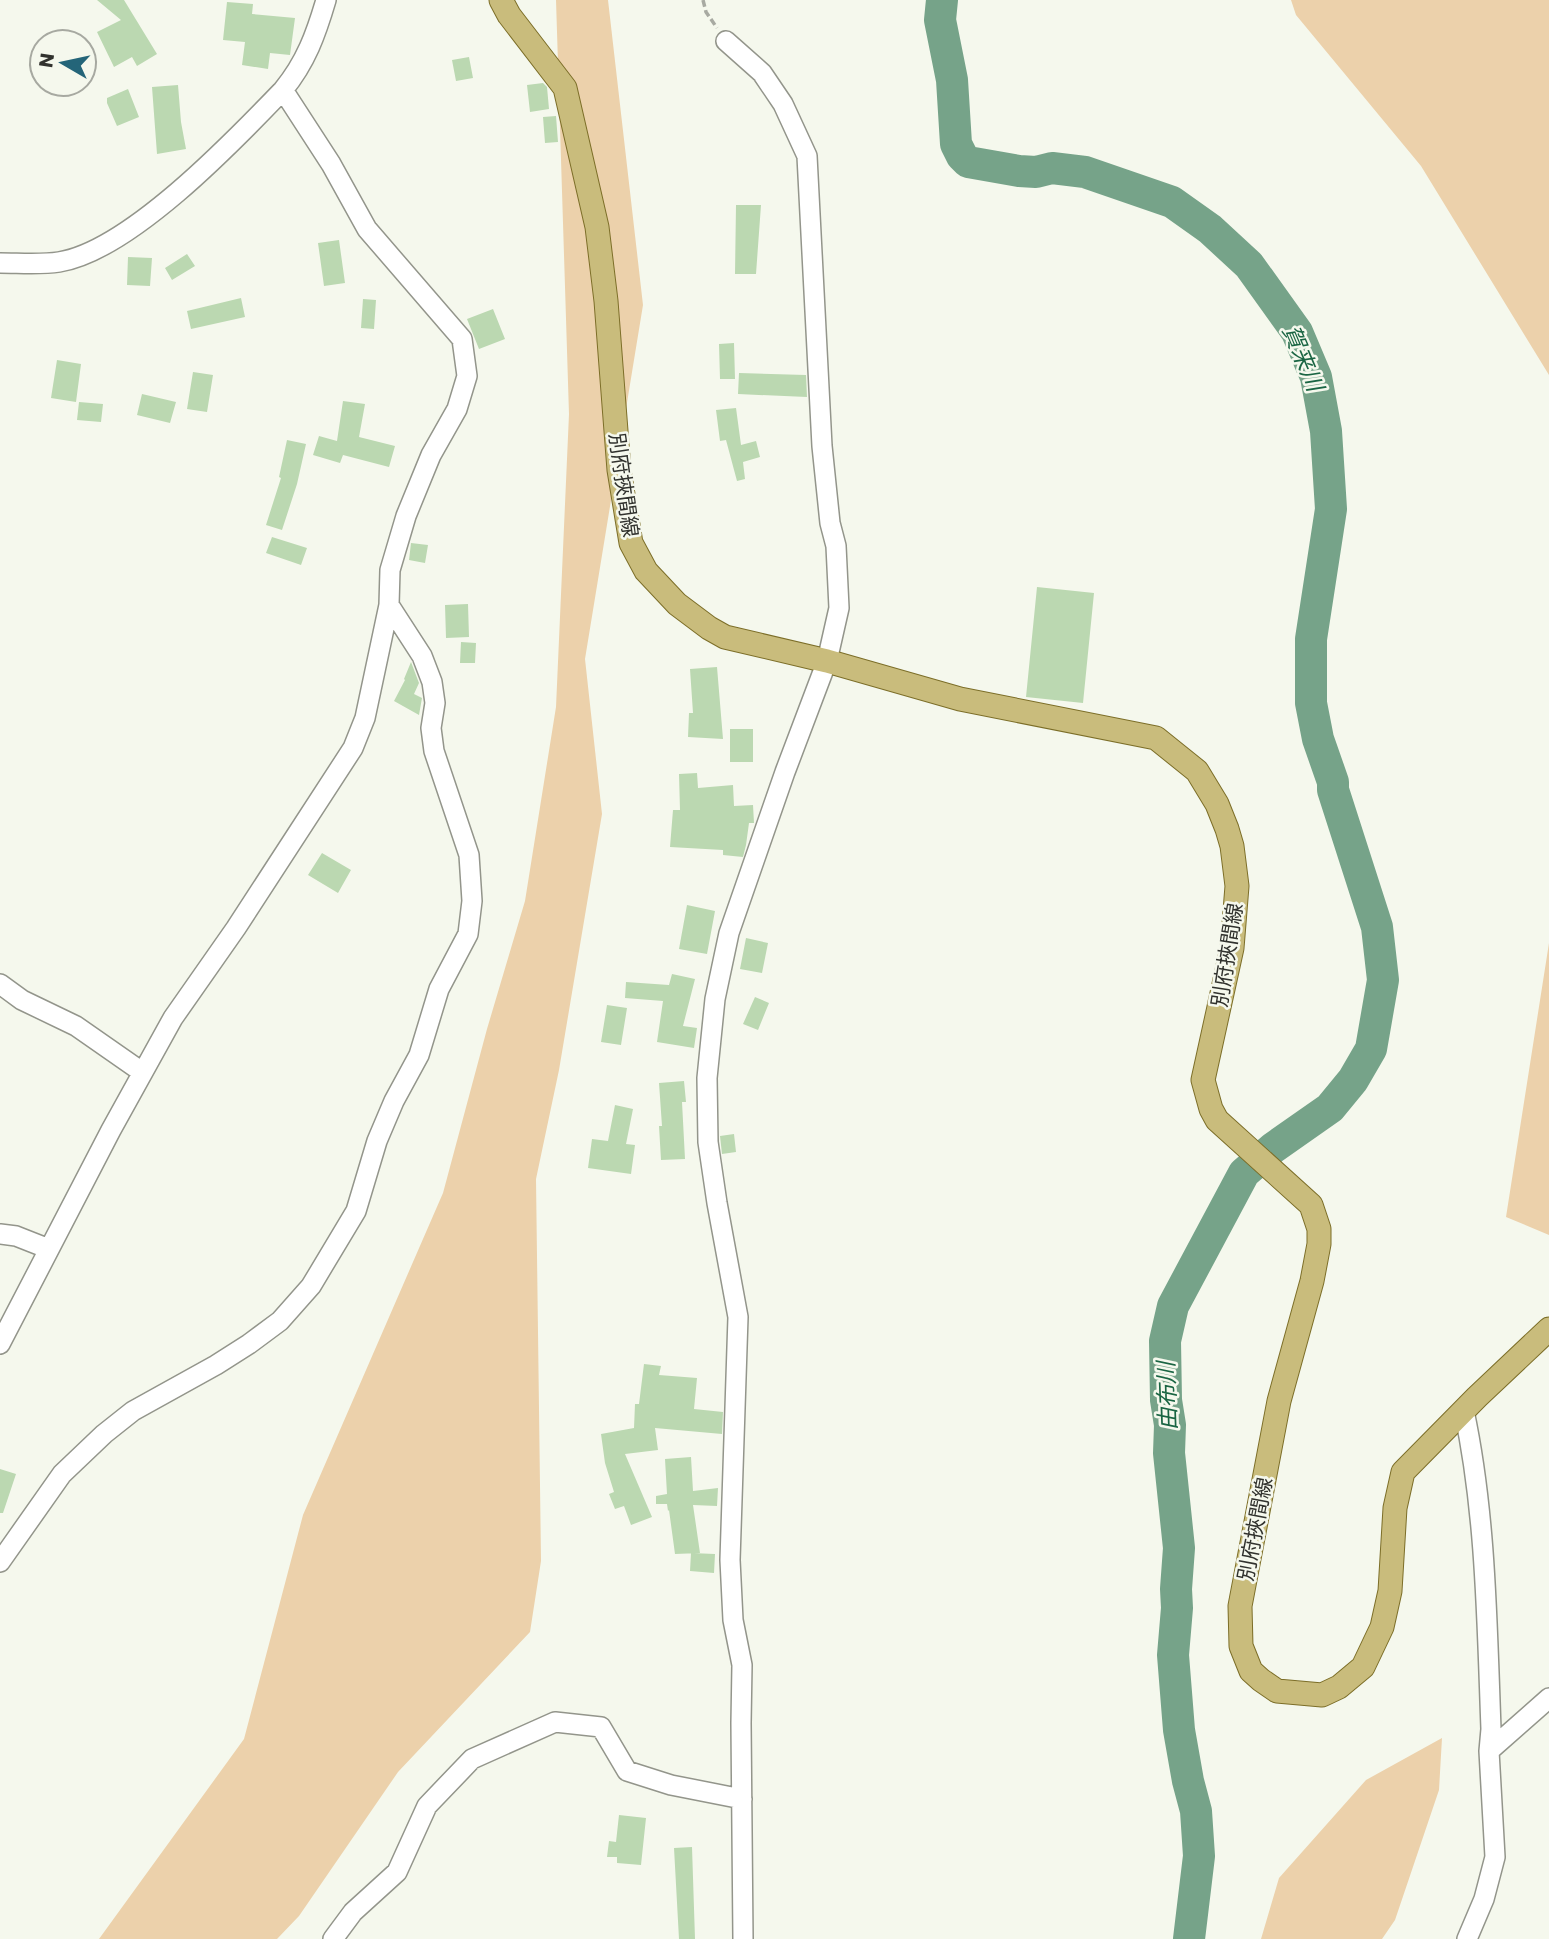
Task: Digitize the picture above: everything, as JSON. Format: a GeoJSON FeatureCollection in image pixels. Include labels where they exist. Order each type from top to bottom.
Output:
{"type":"FeatureCollection","features":[{"type":"Feature","properties":{"kind":"main road","name":"別府挾間線"},"geometry":{"type":"LineString","coordinates":[[501,0],[509,15],[565,88],[597,228],[619,470],[631,543],[646,571],[677,604],[725,637],[827,661],[960,699],[1156,738],[1197,771],[1217,804],[1232,846],[1237,886],[1232,948],[1203,1080],[1217,1120],[1311,1205],[1319,1229],[1312,1282],[1279,1401],[1240,1606],[1241,1646],[1251,1671],[1277,1691],[1322,1695],[1339,1687],[1363,1667],[1382,1627],[1390,1591],[1395,1508],[1403,1472],[1549,1329]]}},
{"type":"Feature","properties":{"kind":"street"},"geometry":{"type":"LineString","coordinates":[[0,263],[60,262],[94,251],[133,226],[207,167],[295,76],[313,42],[326,0]]}},
{"type":"Feature","properties":{"kind":"street"},"geometry":{"type":"LineString","coordinates":[[726,41],[762,72],[783,104],[807,156],[822,446],[830,523],[836,546],[839,608],[827,661],[729,933],[715,999],[707,1078],[708,1142],[716,1203],[738,1317],[730,1560],[733,1620],[742,1665],[743,1939]]}},
{"type":"Feature","properties":{"kind":"street"},"geometry":{"type":"LineString","coordinates":[[0,1344],[173,1018],[236,928],[353,748],[365,718],[388,605],[390,570],[406,516],[432,455],[457,409],[467,376],[462,339],[367,229],[331,164],[283,90]]}},
{"type":"Feature","properties":{"kind":"street"},"geometry":{"type":"LineString","coordinates":[[0,1562],[62,1474],[104,1434],[133,1411],[249,1344],[280,1321],[311,1286],[356,1210],[377,1141],[394,1101],[419,1055],[439,989],[468,934],[472,901],[469,855],[434,751],[431,728],[435,703],[432,682],[422,656],[388,605]]}},
{"type":"Feature","properties":{"kind":"street"},"geometry":{"type":"LineString","coordinates":[[0,984],[22,1000],[76,1026],[142,1072]]}},
{"type":"Feature","properties":{"kind":"street"},"geometry":{"type":"LineString","coordinates":[[0,1234],[16,1236],[49,1249]]}},
{"type":"Feature","properties":{"kind":"street"},"geometry":{"type":"LineString","coordinates":[[1464,1411],[1471,1445],[1483,1564],[1495,1857],[1484,1899],[1467,1939]]}},
{"type":"Feature","properties":{"kind":"street"},"geometry":{"type":"LineString","coordinates":[[1489,1751],[1549,1698]]}},
{"type":"Feature","properties":{"kind":"street"},"geometry":{"type":"LineString","coordinates":[[333,1939],[353,1912],[397,1871],[427,1807],[472,1759],[555,1722],[601,1727],[626,1771],[671,1785],[742,1799]]}},
{"type":"Feature","properties":{"kind":"path"},"geometry":{"type":"LineString","coordinates":[[703,0],[706,12],[726,41]]}},
{"type":"Feature","properties":{"kind":"shaded area"},"geometry":{"type":"Polygon","coordinates":[[[556,0],[608,0],[643,305],[585,659],[602,814],[559,1070],[536,1179],[541,1561],[530,1632],[398,1772],[299,1916],[277,1939],[99,1939],[244,1739],[303,1515],[443,1193],[525,901],[556,707],[569,414],[556,0]]]}},
{"type":"Feature","properties":{"kind":"shaded area"},"geometry":{"type":"Polygon","coordinates":[[[1291,0],[1549,0],[1549,375],[1421,166],[1296,15],[1291,0]]]}},
{"type":"Feature","properties":{"kind":"shaded area"},"geometry":{"type":"Polygon","coordinates":[[[1549,943],[1549,1235],[1506,1217],[1549,943]]]}},
{"type":"Feature","properties":{"kind":"shaded area"},"geometry":{"type":"Polygon","coordinates":[[[1442,1738],[1439,1790],[1395,1920],[1382,1939],[1261,1939],[1279,1878],[1366,1780],[1442,1738]]]}},
{"type":"Feature","properties":{"kind":"building"},"geometry":{"type":"Polygon","coordinates":[[[97,0],[124,0],[157,54],[137,66],[132,57],[114,67],[98,32],[121,20],[97,0]]]}},
{"type":"Feature","properties":{"kind":"building"},"geometry":{"type":"Polygon","coordinates":[[[227,2],[253,4],[252,14],[295,18],[290,55],[270,53],[268,69],[242,65],[245,42],[223,40],[227,2]]]}},
{"type":"Feature","properties":{"kind":"building"},"geometry":{"type":"Polygon","coordinates":[[[469,57],[473,78],[456,81],[452,60],[469,57]]]}},
{"type":"Feature","properties":{"kind":"building"},"geometry":{"type":"Polygon","coordinates":[[[543,83],[547,87],[549,109],[530,112],[527,85],[543,83]]]}},
{"type":"Feature","properties":{"kind":"building"},"geometry":{"type":"Polygon","coordinates":[[[178,85],[186,149],[157,154],[152,87],[178,85]]]}},
{"type":"Feature","properties":{"kind":"building"},"geometry":{"type":"Polygon","coordinates":[[[128,89],[139,117],[117,126],[107,98],[128,89]]]}},
{"type":"Feature","properties":{"kind":"building"},"geometry":{"type":"Polygon","coordinates":[[[556,116],[558,142],[545,143],[543,117],[556,116]]]}},
{"type":"Feature","properties":{"kind":"building"},"geometry":{"type":"Polygon","coordinates":[[[736,205],[761,205],[756,274],[735,274],[736,205]]]}},
{"type":"Feature","properties":{"kind":"building"},"geometry":{"type":"Polygon","coordinates":[[[339,240],[345,283],[324,286],[318,243],[339,240]]]}},
{"type":"Feature","properties":{"kind":"building"},"geometry":{"type":"Polygon","coordinates":[[[187,254],[195,266],[172,280],[165,268],[187,254]]]}},
{"type":"Feature","properties":{"kind":"building"},"geometry":{"type":"Polygon","coordinates":[[[128,257],[152,258],[150,286],[127,285],[128,257]]]}},
{"type":"Feature","properties":{"kind":"building"},"geometry":{"type":"Polygon","coordinates":[[[241,298],[245,317],[191,329],[187,311],[241,298]]]}},
{"type":"Feature","properties":{"kind":"building"},"geometry":{"type":"Polygon","coordinates":[[[363,299],[376,300],[374,329],[361,328],[363,299]]]}},
{"type":"Feature","properties":{"kind":"building"},"geometry":{"type":"Polygon","coordinates":[[[493,309],[505,339],[479,349],[467,319],[493,309]]]}},
{"type":"Feature","properties":{"kind":"building"},"geometry":{"type":"Polygon","coordinates":[[[734,343],[735,379],[720,379],[719,344],[734,343]]]}},
{"type":"Feature","properties":{"kind":"building"},"geometry":{"type":"Polygon","coordinates":[[[57,360],[81,364],[76,402],[51,398],[57,360]]]}},
{"type":"Feature","properties":{"kind":"building"},"geometry":{"type":"Polygon","coordinates":[[[193,372],[213,375],[207,412],[187,409],[193,372]]]}},
{"type":"Feature","properties":{"kind":"building"},"geometry":{"type":"Polygon","coordinates":[[[739,373],[806,375],[807,397],[738,394],[739,373]]]}},
{"type":"Feature","properties":{"kind":"building"},"geometry":{"type":"Polygon","coordinates":[[[142,394],[176,402],[170,423],[137,415],[142,394]]]}},
{"type":"Feature","properties":{"kind":"building"},"geometry":{"type":"Polygon","coordinates":[[[343,401],[365,404],[359,437],[395,446],[389,467],[343,455],[340,463],[313,455],[319,436],[337,441],[343,401]]]}},
{"type":"Feature","properties":{"kind":"building"},"geometry":{"type":"Polygon","coordinates":[[[79,402],[103,404],[101,422],[77,420],[79,402]]]}},
{"type":"Feature","properties":{"kind":"building"},"geometry":{"type":"Polygon","coordinates":[[[736,408],[741,445],[756,441],[760,457],[743,462],[745,479],[737,481],[726,440],[720,441],[716,410],[736,408]]]}},
{"type":"Feature","properties":{"kind":"building"},"geometry":{"type":"Polygon","coordinates":[[[287,440],[306,444],[282,530],[266,525],[281,478],[279,477],[287,440]]]}},
{"type":"Feature","properties":{"kind":"building"},"geometry":{"type":"Polygon","coordinates":[[[272,537],[307,548],[301,565],[266,553],[272,537]]]}},
{"type":"Feature","properties":{"kind":"building"},"geometry":{"type":"Polygon","coordinates":[[[411,543],[428,545],[425,563],[409,560],[411,543]]]}},
{"type":"Feature","properties":{"kind":"building"},"geometry":{"type":"Polygon","coordinates":[[[1037,587],[1094,593],[1083,703],[1026,697],[1037,587]]]}},
{"type":"Feature","properties":{"kind":"building"},"geometry":{"type":"Polygon","coordinates":[[[468,604],[469,637],[446,638],[445,605],[468,604]]]}},
{"type":"Feature","properties":{"kind":"building"},"geometry":{"type":"Polygon","coordinates":[[[461,642],[476,643],[475,663],[460,663],[461,642]]]}},
{"type":"Feature","properties":{"kind":"building"},"geometry":{"type":"Polygon","coordinates":[[[411,662],[419,683],[414,694],[422,698],[419,715],[394,701],[411,662]]]}},
{"type":"Feature","properties":{"kind":"building"},"geometry":{"type":"Polygon","coordinates":[[[717,667],[723,739],[688,737],[689,713],[693,713],[690,669],[717,667]]]}},
{"type":"Feature","properties":{"kind":"building"},"geometry":{"type":"Polygon","coordinates":[[[730,729],[753,729],[753,762],[730,762],[730,729]]]}},
{"type":"Feature","properties":{"kind":"building"},"geometry":{"type":"Polygon","coordinates":[[[697,773],[698,788],[733,785],[734,806],[753,805],[754,823],[749,823],[743,857],[723,855],[723,850],[670,847],[673,810],[680,810],[679,774],[697,773]]]}},
{"type":"Feature","properties":{"kind":"building"},"geometry":{"type":"Polygon","coordinates":[[[322,853],[351,870],[338,893],[308,875],[322,853]]]}},
{"type":"Feature","properties":{"kind":"building"},"geometry":{"type":"Polygon","coordinates":[[[687,905],[715,911],[707,954],[679,949],[687,905]]]}},
{"type":"Feature","properties":{"kind":"building"},"geometry":{"type":"Polygon","coordinates":[[[746,938],[768,943],[762,973],[740,969],[746,938]]]}},
{"type":"Feature","properties":{"kind":"building"},"geometry":{"type":"Polygon","coordinates":[[[672,974],[695,979],[683,1026],[697,1028],[694,1048],[657,1042],[663,1001],[625,998],[626,982],[669,985],[672,974]]]}},
{"type":"Feature","properties":{"kind":"building"},"geometry":{"type":"Polygon","coordinates":[[[755,997],[769,1003],[758,1030],[743,1024],[755,997]]]}},
{"type":"Feature","properties":{"kind":"building"},"geometry":{"type":"Polygon","coordinates":[[[607,1005],[627,1008],[621,1045],[601,1042],[607,1005]]]}},
{"type":"Feature","properties":{"kind":"building"},"geometry":{"type":"Polygon","coordinates":[[[684,1081],[686,1102],[682,1102],[685,1159],[661,1160],[659,1083],[684,1081]]]}},
{"type":"Feature","properties":{"kind":"building"},"geometry":{"type":"Polygon","coordinates":[[[615,1105],[633,1109],[626,1144],[635,1145],[631,1174],[588,1168],[592,1139],[608,1141],[615,1105]]]}},
{"type":"Feature","properties":{"kind":"building"},"geometry":{"type":"Polygon","coordinates":[[[734,1134],[736,1152],[722,1154],[720,1136],[734,1134]]]}},
{"type":"Feature","properties":{"kind":"building"},"geometry":{"type":"Polygon","coordinates":[[[644,1364],[661,1366],[659,1375],[697,1378],[694,1409],[723,1412],[722,1434],[655,1428],[658,1450],[625,1454],[652,1517],[631,1525],[624,1506],[615,1509],[609,1494],[614,1492],[605,1463],[601,1434],[634,1428],[635,1404],[639,1404],[644,1364]]]}},
{"type":"Feature","properties":{"kind":"building"},"geometry":{"type":"Polygon","coordinates":[[[691,1457],[693,1491],[718,1488],[717,1506],[693,1505],[700,1553],[675,1554],[669,1510],[667,1504],[656,1504],[656,1496],[667,1494],[665,1459],[691,1457]]]}},
{"type":"Feature","properties":{"kind":"building"},"geometry":{"type":"Polygon","coordinates":[[[0,1469],[16,1474],[3,1513],[0,1513],[0,1469]]]}},
{"type":"Feature","properties":{"kind":"building"},"geometry":{"type":"Polygon","coordinates":[[[691,1553],[715,1554],[714,1573],[690,1571],[691,1553]]]}},
{"type":"Feature","properties":{"kind":"building"},"geometry":{"type":"Polygon","coordinates":[[[619,1815],[646,1818],[641,1865],[617,1863],[617,1857],[607,1857],[609,1841],[616,1842],[619,1815]]]}},
{"type":"Feature","properties":{"kind":"building"},"geometry":{"type":"Polygon","coordinates":[[[692,1847],[695,1939],[679,1939],[674,1848],[692,1847]]]}},
{"type":"Feature","properties":{"kind":"waterway","name":"賀来川"},"geometry":{"type":"LineString","coordinates":[[942,0],[940,20],[952,80],[956,144],[962,156],[968,162],[1019,171],[1036,172],[1052,168],[1085,172],[1172,202],[1210,229],[1249,265],[1297,332],[1316,377],[1326,431],[1331,509],[1311,639],[1311,703],[1333,790],[1377,927],[1383,980],[1371,1049],[1353,1080],[1330,1108],[1273,1148],[1244,1173],[1173,1306],[1165,1341],[1169,1453],[1179,1548],[1173,1655],[1179,1730],[1196,1811],[1199,1856],[1189,1939]]}},
{"type":"Feature","properties":{"kind":"water label","name":"由布川"},"geometry":{"type":"Point","coordinates":[1167,1396]}}]}
